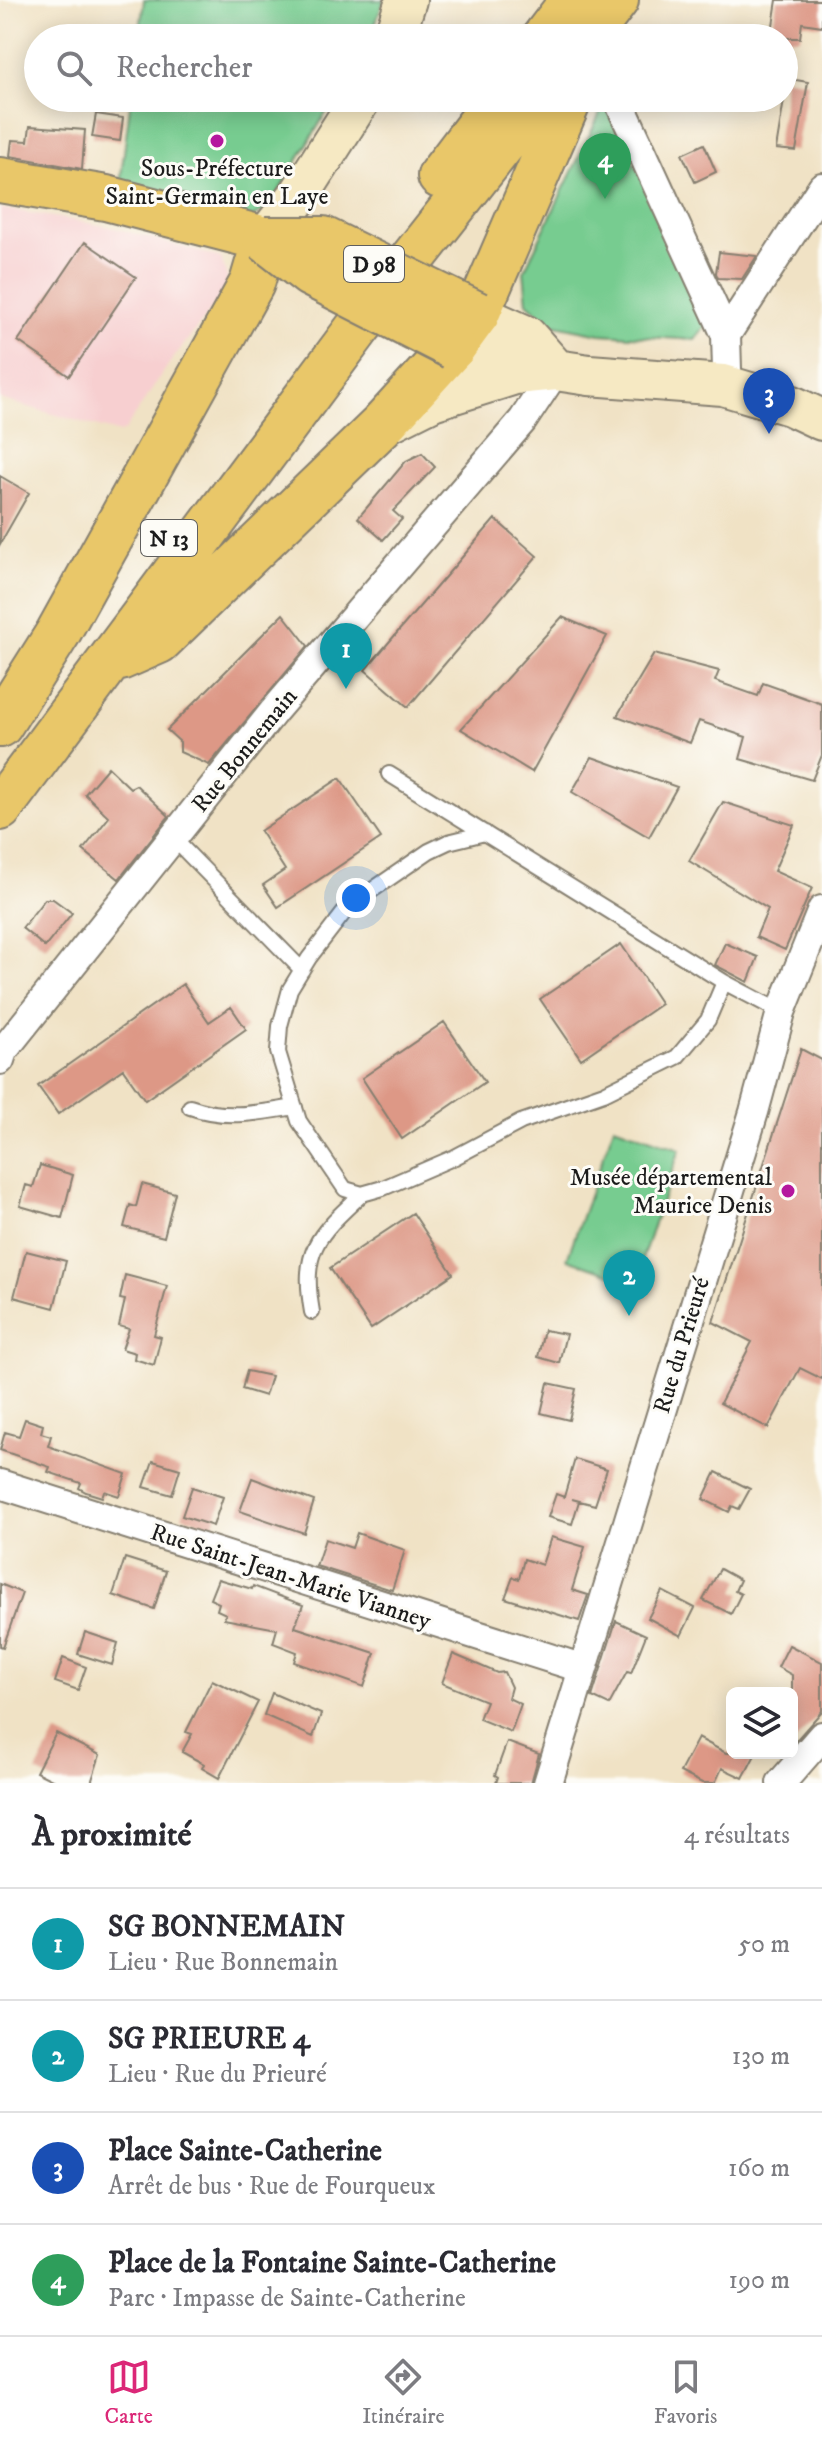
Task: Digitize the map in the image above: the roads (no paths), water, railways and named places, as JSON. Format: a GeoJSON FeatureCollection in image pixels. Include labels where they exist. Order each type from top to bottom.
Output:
{"type":"FeatureCollection","features":[{"type":"Feature","properties":{"kind":"main road"},"geometry":{"type":"LineString","coordinates":[[398,24],[406,0]]}},
{"type":"Feature","properties":{"kind":"main road"},"geometry":{"type":"LineString","coordinates":[[1,745],[58,633],[252,283],[265,239],[300,194],[352,112]]}},
{"type":"Feature","properties":{"kind":"main road","name":"N 13"},"geometry":{"type":"LineString","coordinates":[[1,745],[325,333],[489,112]]}},
{"type":"Feature","properties":{"kind":"main road","name":"N 13"},"geometry":{"type":"LineString","coordinates":[[0,808],[357,329],[528,112]]}},
{"type":"Feature","properties":{"kind":"main road"},"geometry":{"type":"LineString","coordinates":[[107,664],[159,641],[381,426],[465,331],[564,112]]}},
{"type":"Feature","properties":{"kind":"main road","name":"D 98"},"geometry":{"type":"LineString","coordinates":[[0,180],[106,198],[265,239],[310,274],[465,331],[526,336],[556,370]]}},
{"type":"Feature","properties":{"kind":"main road","name":"D 98"},"geometry":{"type":"LineString","coordinates":[[465,331],[515,374],[556,370],[723,385],[790,405],[822,420]]}},
{"type":"Feature","properties":{"kind":"main road"},"geometry":{"type":"LineString","coordinates":[[381,426],[432,400],[515,374]]}},
{"type":"Feature","properties":{"kind":"street"},"geometry":{"type":"LineString","coordinates":[[624,112],[726,335],[727,370],[723,385]]}},
{"type":"Feature","properties":{"kind":"street"},"geometry":{"type":"LineString","coordinates":[[726,335],[822,187]]}},
{"type":"Feature","properties":{"kind":"street","name":"Rue Bonnemain"},"geometry":{"type":"LineString","coordinates":[[0,1060],[3,1051],[274,711],[523,420],[556,370]]}},
{"type":"Feature","properties":{"kind":"street","name":"Rue du Prieuré"},"geometry":{"type":"LineString","coordinates":[[548,1783],[754,1112],[781,1012],[822,910]]}},
{"type":"Feature","properties":{"kind":"street","name":"Rue Saint-Jean-Marie Vianney"},"geometry":{"type":"LineString","coordinates":[[0,1484],[581,1668]]}},
{"type":"Feature","properties":{"kind":"street"},"geometry":{"type":"LineString","coordinates":[[781,1783],[822,1736]]}},
{"type":"Feature","properties":{"kind":"lane"},"geometry":{"type":"LineString","coordinates":[[389,774],[724,982],[781,1012]]}},
{"type":"Feature","properties":{"kind":"lane"},"geometry":{"type":"LineString","coordinates":[[362,1194],[345,1189],[299,1121],[278,1052],[280,1026],[290,989],[349,906],[429,851],[448,842],[485,833]]}},
{"type":"Feature","properties":{"kind":"lane"},"geometry":{"type":"LineString","coordinates":[[173,838],[302,970]]}},
{"type":"Feature","properties":{"kind":"lane"},"geometry":{"type":"LineString","coordinates":[[312,1312],[307,1283],[309,1256],[324,1233],[362,1194],[455,1157],[521,1122],[604,1093],[677,1057],[708,1020],[724,982]]}},
{"type":"Feature","properties":{"kind":"lane"},"geometry":{"type":"LineString","coordinates":[[190,1107],[231,1117],[295,1107]]}},
{"type":"Feature","properties":{"kind":"place","name":"Sous-Préfecture Saint-Germain en Laye"},"geometry":{"type":"Point","coordinates":[217,141]}},
{"type":"Feature","properties":{"kind":"place","name":"Place de la Fontaine Sainte-Catherine"},"geometry":{"type":"Point","coordinates":[605,199]}},
{"type":"Feature","properties":{"kind":"place","name":"Place Sainte-Catherine"},"geometry":{"type":"Point","coordinates":[769,434]}},
{"type":"Feature","properties":{"kind":"place","name":"SG BONNEMAIN"},"geometry":{"type":"Point","coordinates":[346,689]}},
{"type":"Feature","properties":{"kind":"place","name":"Musée départemental Maurice Denis"},"geometry":{"type":"Point","coordinates":[788,1191]}},
{"type":"Feature","properties":{"kind":"place","name":"SG PRIEURE 4"},"geometry":{"type":"Point","coordinates":[629,1316]}}]}
